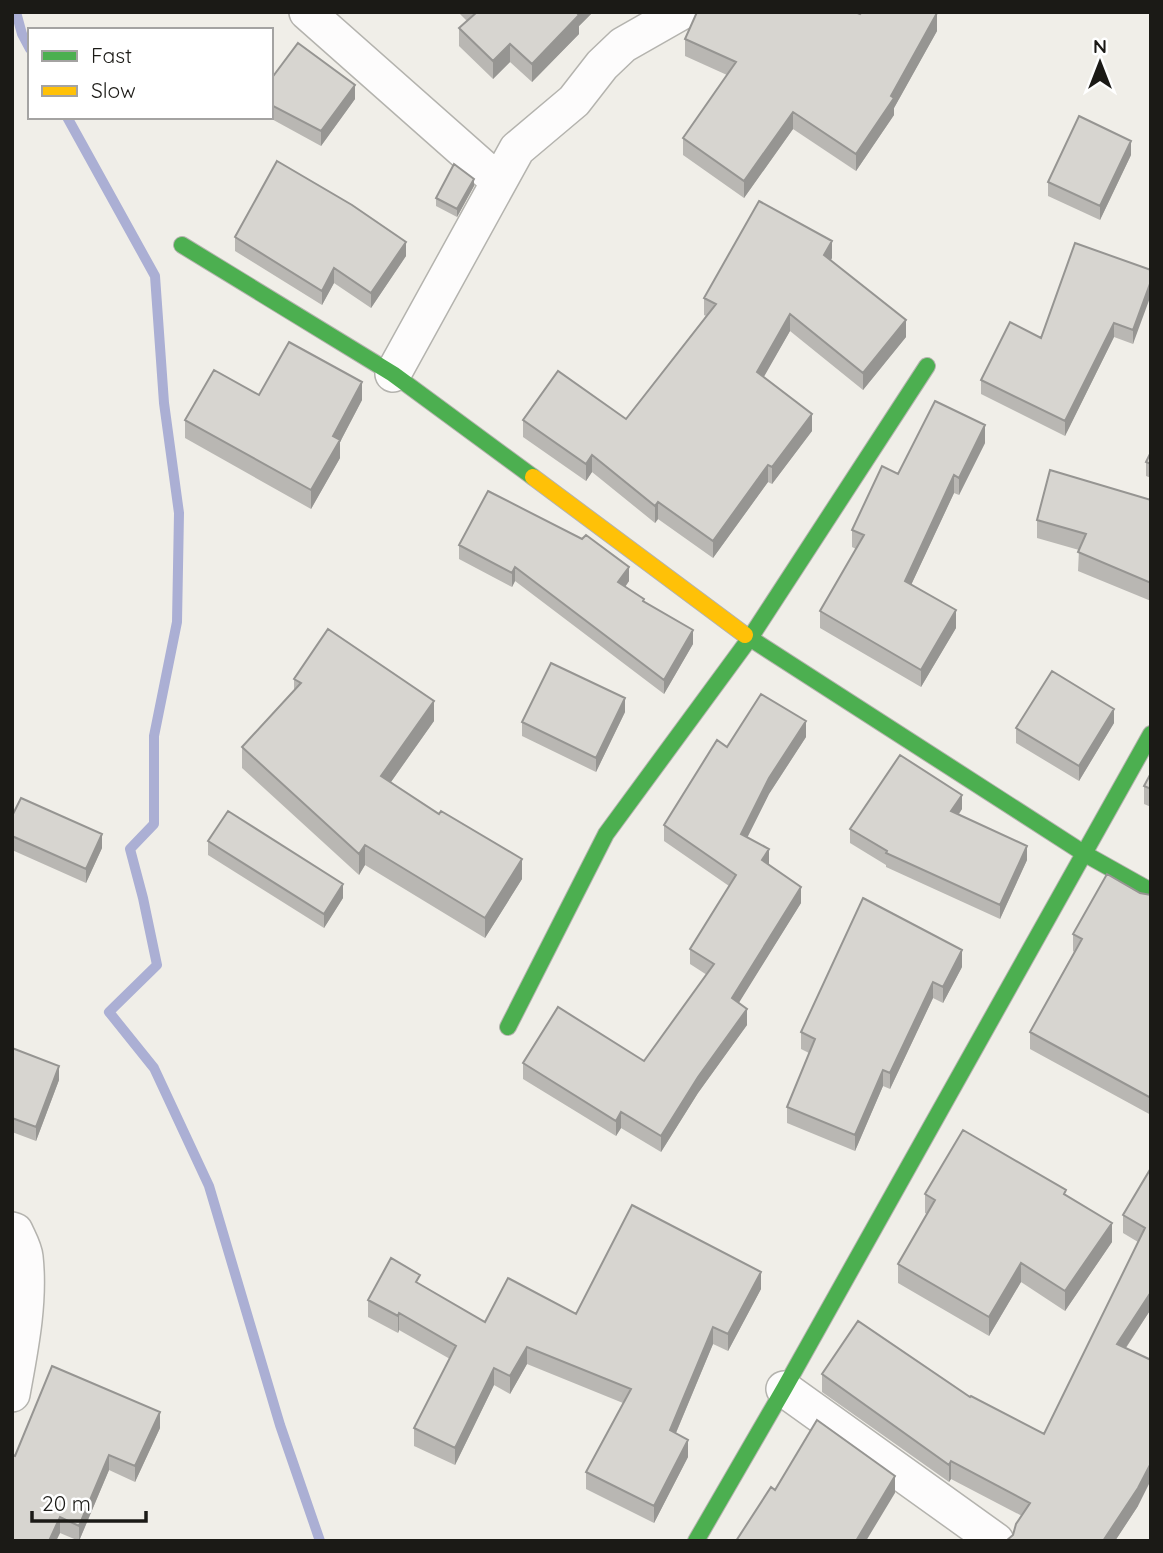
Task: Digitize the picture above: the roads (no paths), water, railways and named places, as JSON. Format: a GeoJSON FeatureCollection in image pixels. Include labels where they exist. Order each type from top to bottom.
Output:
{"type":"FeatureCollection","features":[{"type":"Feature","properties":{"kind":"street"},"geometry":{"type":"LineString","coordinates":[[307,12],[498,181]]}},
{"type":"Feature","properties":{"kind":"street"},"geometry":{"type":"LineString","coordinates":[[393,374],[517,149],[574,101],[623,45],[659,27],[681,12]]}},
{"type":"Feature","properties":{"kind":"street"},"geometry":{"type":"LineString","coordinates":[[182,245],[393,374],[750,638],[1085,854],[1151,891]]}},
{"type":"Feature","properties":{"kind":"street"},"geometry":{"type":"LineString","coordinates":[[508,1027],[606,834],[750,638],[927,366]]}},
{"type":"Feature","properties":{"kind":"street"},"geometry":{"type":"LineString","coordinates":[[696,1541],[1151,734]]}},
{"type":"Feature","properties":{"kind":"street"},"geometry":{"type":"LineString","coordinates":[[12,1230],[15,1231],[24,1254],[26,1280],[20,1349],[12,1394]]}},
{"type":"Feature","properties":{"kind":"street"},"geometry":{"type":"LineString","coordinates":[[784,1389],[996,1541]]}},
{"type":"Feature","properties":{"kind":"waterway"},"geometry":{"type":"LineString","coordinates":[[16,12],[28,45]]}},
{"type":"Feature","properties":{"kind":"waterway"},"geometry":{"type":"LineString","coordinates":[[68,119],[155,276],[164,403],[179,513],[177,622],[154,736],[154,824],[130,849],[157,965],[109,1012],[154,1068],[209,1186],[280,1425],[320,1541]]}}]}
